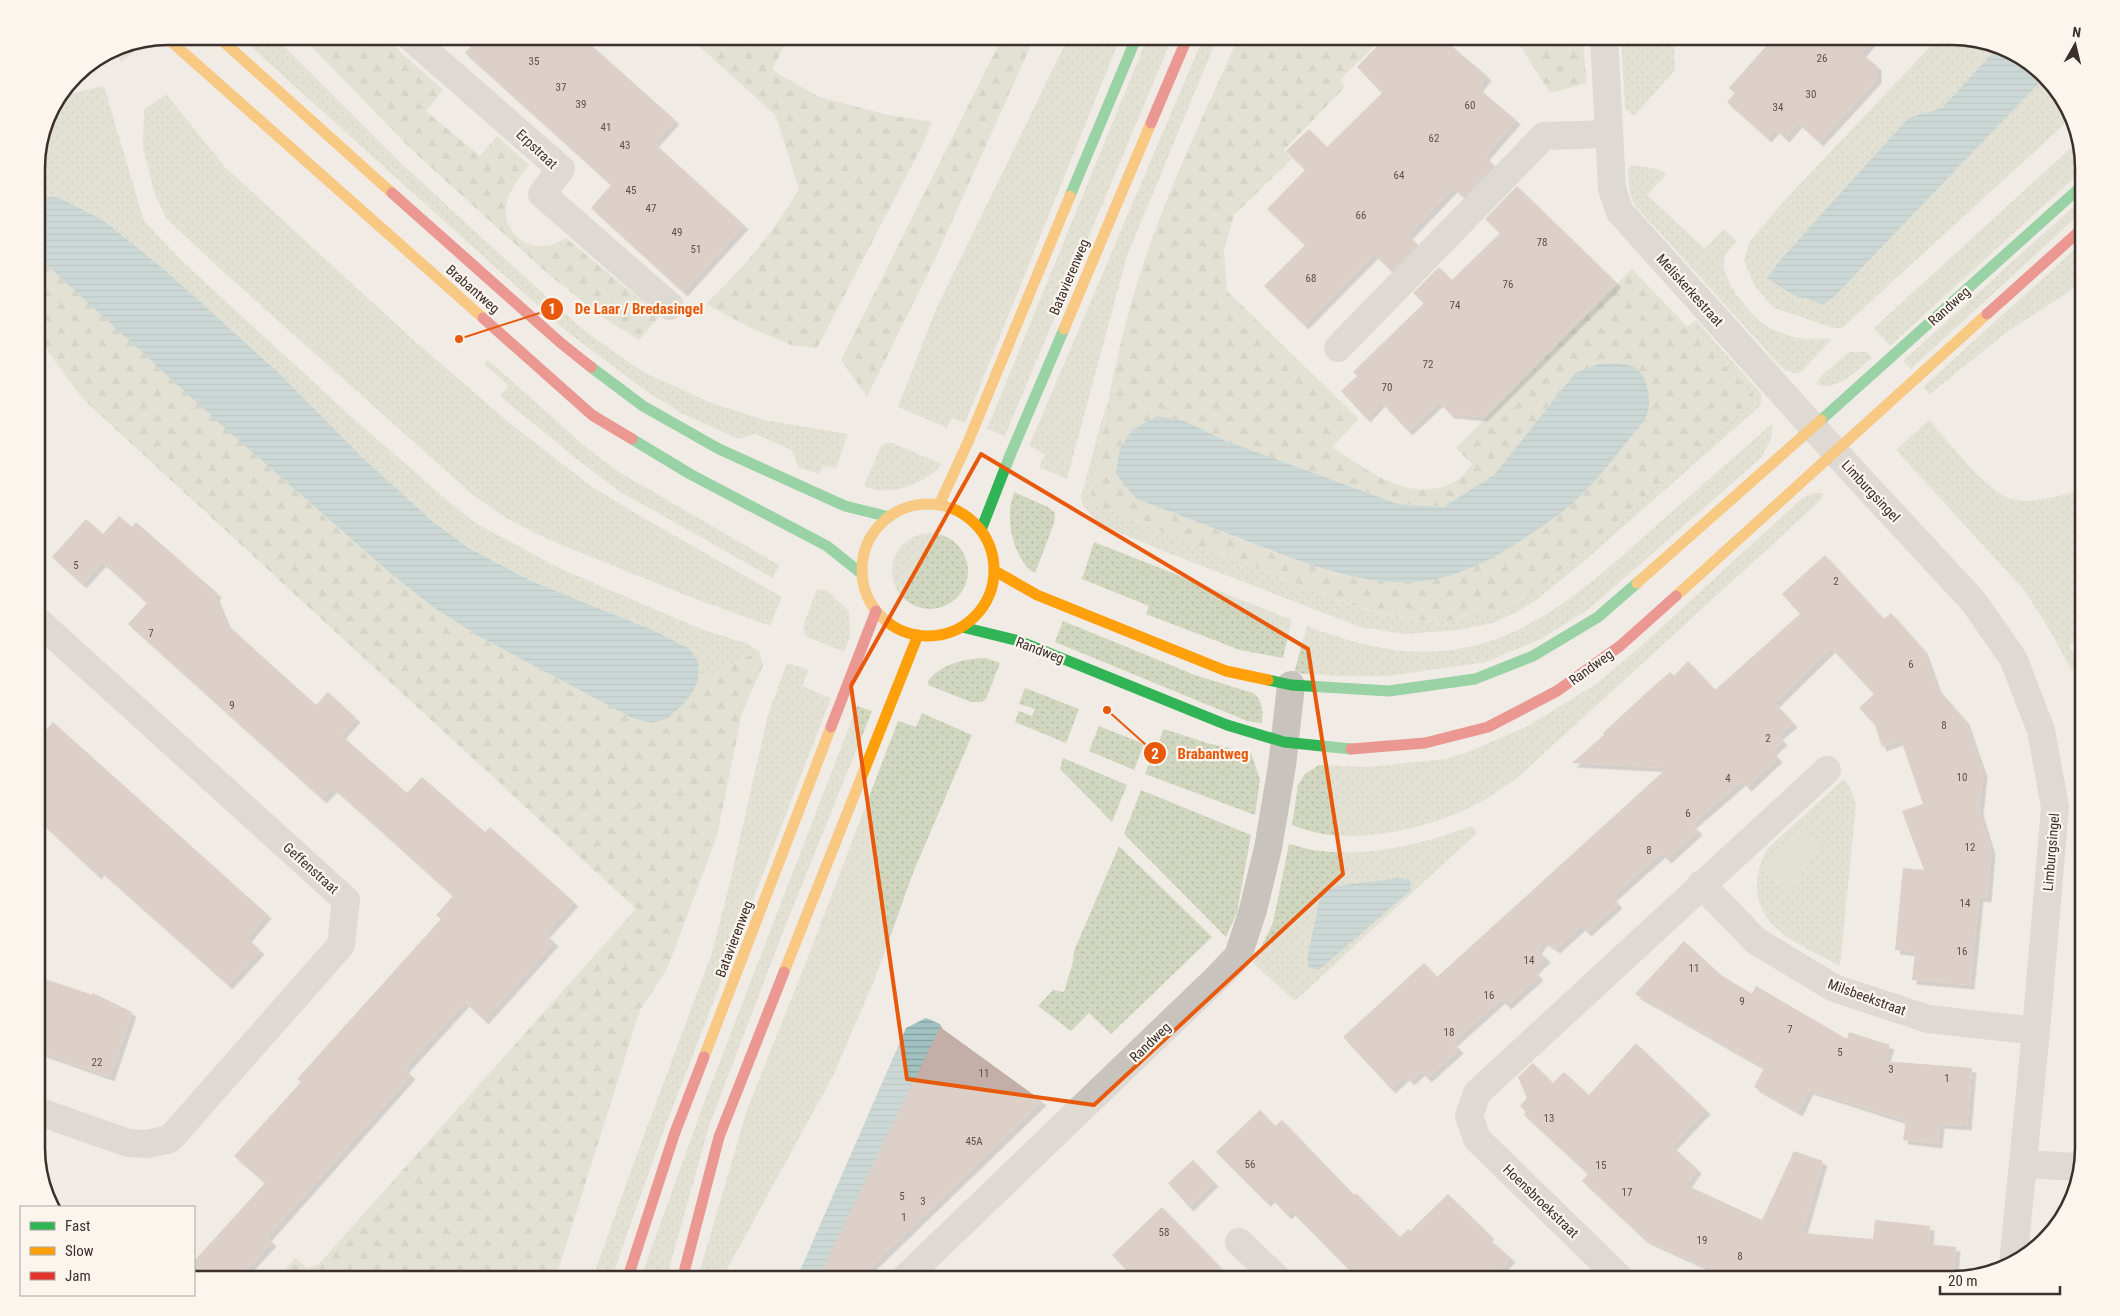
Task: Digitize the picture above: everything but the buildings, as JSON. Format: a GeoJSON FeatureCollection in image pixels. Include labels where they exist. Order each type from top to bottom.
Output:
{"type":"FeatureCollection","features":[{"type":"Feature","properties":{"kind":"street","name":"Brabantweg"},"geometry":{"type":"LineString","coordinates":[[175,45],[592,415],[690,474],[827,546],[862,574]]}},
{"type":"Feature","properties":{"kind":"street","name":"Brabantweg"},"geometry":{"type":"LineString","coordinates":[[227,45],[562,344],[643,406],[728,453],[844,506],[889,517]]}},
{"type":"Feature","properties":{"kind":"street","name":"Erpstraat"},"geometry":{"type":"LineString","coordinates":[[419,45],[561,170],[542,194],[670,306]]}},
{"type":"Feature","properties":{"kind":"street","name":"Batavierenweg"},"geometry":{"type":"LineString","coordinates":[[939,505],[972,433],[1133,45]]}},
{"type":"Feature","properties":{"kind":"street","name":"Batavierenweg"},"geometry":{"type":"LineString","coordinates":[[981,530],[1009,458],[1184,45]]}},
{"type":"Feature","properties":{"kind":"street","name":"Meliskerkestraat"},"geometry":{"type":"LineString","coordinates":[[1604,45],[1612,189],[1620,212],[1813,428]]}},
{"type":"Feature","properties":{"kind":"street"},"geometry":{"type":"LineString","coordinates":[[1338,348],[1544,136],[1608,134]]}},
{"type":"Feature","properties":{"kind":"street","name":"Randweg"},"geometry":{"type":"LineString","coordinates":[[995,570],[1037,595],[1226,671],[1291,685],[1389,691],[1475,678],[1533,656],[1598,618],[2075,192]]}},
{"type":"Feature","properties":{"kind":"street","name":"Randweg"},"geometry":{"type":"LineString","coordinates":[[962,627],[1019,641],[1179,707],[1227,725],[1284,742],[1351,750],[1425,743],[1488,727],[1557,691],[1620,646],[2075,235]]}},
{"type":"Feature","properties":{"kind":"street"},"geometry":{"type":"LineString","coordinates":[[1813,428],[1835,452]]}},
{"type":"Feature","properties":{"kind":"street","name":"Limburgsingel"},"geometry":{"type":"LineString","coordinates":[[1835,452],[1973,601],[2013,658],[2042,730],[2055,806],[2024,1164],[2014,1255]]}},
{"type":"Feature","properties":{"kind":"street"},"geometry":{"type":"LineString","coordinates":[[922,504],[939,505],[962,513],[981,530],[988,542],[995,570],[991,593],[979,613],[962,627],[948,633],[933,636],[918,635],[904,631],[889,623],[876,611],[868,596],[862,574],[865,553],[874,533],[889,517],[904,508],[922,504]]}},
{"type":"Feature","properties":{"kind":"street","name":"Batavierenweg"},"geometry":{"type":"LineString","coordinates":[[630,1271],[674,1135],[876,611]]}},
{"type":"Feature","properties":{"kind":"street","name":"Geffenstraat"},"geometry":{"type":"LineString","coordinates":[[45,628],[346,900],[341,945],[170,1139],[148,1144],[128,1143],[45,1114]]}},
{"type":"Feature","properties":{"kind":"street"},"geometry":{"type":"LineString","coordinates":[[684,1271],[719,1137],[918,635]]}},
{"type":"Feature","properties":{"kind":"street","name":"Randweg"},"geometry":{"type":"LineString","coordinates":[[913,1271],[1238,956],[1253,910],[1268,848],[1291,685]]}},
{"type":"Feature","properties":{"kind":"street"},"geometry":{"type":"LineString","coordinates":[[1701,884],[1827,770]]}},
{"type":"Feature","properties":{"kind":"street","name":"Milsbeekstraat"},"geometry":{"type":"LineString","coordinates":[[1701,884],[1756,941],[1834,988],[1928,1019],[2036,1031]]}},
{"type":"Feature","properties":{"kind":"street","name":"Hoensbroekstraat"},"geometry":{"type":"LineString","coordinates":[[1613,1271],[1477,1139],[1469,1116],[1477,1093],[1701,884]]}},
{"type":"Feature","properties":{"kind":"street"},"geometry":{"type":"LineString","coordinates":[[2024,1164],[2073,1167]]}},
{"type":"Feature","properties":{"kind":"street"},"geometry":{"type":"LineString","coordinates":[[1239,1242],[1269,1271]]}},
{"type":"Feature","properties":{"kind":"highlighted area"},"geometry":{"type":"Polygon","coordinates":[[[981,454],[1308,649],[1343,874],[1094,1105],[907,1079],[851,686],[981,454]]]}},
{"type":"Feature","properties":{"kind":"green space"},"geometry":{"type":"Polygon","coordinates":[[[249,45],[283,45],[405,167],[586,332],[643,372],[709,402],[764,420],[848,434],[836,468],[824,466],[819,474],[798,467],[792,450],[755,434],[739,439],[683,414],[649,393],[566,331],[249,45]]]}},
{"type":"Feature","properties":{"kind":"green space"},"geometry":{"type":"Polygon","coordinates":[[[310,45],[393,45],[443,90],[426,111],[480,156],[497,136],[529,165],[507,199],[507,221],[515,235],[529,244],[537,246],[551,245],[566,238],[660,316],[639,340],[601,316],[547,273],[413,151],[310,45]]]}},
{"type":"Feature","properties":{"kind":"green space"},"geometry":{"type":"Polygon","coordinates":[[[698,45],[784,45],[772,70],[819,97],[889,115],[932,122],[924,142],[817,348],[791,345],[751,328],[706,304],[756,250],[778,222],[799,189],[776,116],[698,45]]]}},
{"type":"Feature","properties":{"kind":"green space"},"geometry":{"type":"Polygon","coordinates":[[[998,45],[1031,45],[936,257],[867,397],[841,360],[998,45]]]}},
{"type":"Feature","properties":{"kind":"green space"},"geometry":{"type":"Polygon","coordinates":[[[1065,45],[1117,45],[965,423],[952,418],[947,428],[898,407],[936,309],[1065,45]]]}},
{"type":"Feature","properties":{"kind":"green space"},"geometry":{"type":"Polygon","coordinates":[[[1144,45],[1169,45],[1005,436],[987,429],[1144,45]]]}},
{"type":"Feature","properties":{"kind":"green space"},"geometry":{"type":"Polygon","coordinates":[[[1200,45],[1214,45],[1127,256],[1067,479],[1039,467],[1045,454],[1029,446],[1200,45]]]}},
{"type":"Feature","properties":{"kind":"green space"},"geometry":{"type":"Polygon","coordinates":[[[1235,45],[1375,45],[1340,80],[1345,87],[1284,150],[1292,159],[1234,215],[1224,250],[1227,291],[1359,419],[1332,447],[1376,475],[1407,488],[1423,490],[1440,488],[1459,479],[1472,464],[1456,448],[1632,269],[1757,399],[1554,576],[1505,608],[1486,615],[1456,620],[1425,620],[1365,609],[1305,588],[1090,503],[1105,416],[1131,302],[1150,243],[1199,124],[1235,45]],[[1617,363],[1598,364],[1575,373],[1494,475],[1443,507],[1398,504],[1226,441],[1185,421],[1157,416],[1132,430],[1120,448],[1137,499],[1274,552],[1338,574],[1587,489],[1646,417],[1617,363]]]}},
{"type":"Feature","properties":{"kind":"green space"},"geometry":{"type":"Polygon","coordinates":[[[1383,45],[1427,45],[1405,67],[1383,45]]]}},
{"type":"Feature","properties":{"kind":"green space"},"geometry":{"type":"Polygon","coordinates":[[[1520,45],[1583,45],[1587,83],[1550,93],[1520,45]]]}},
{"type":"Feature","properties":{"kind":"green space"},"geometry":{"type":"Polygon","coordinates":[[[1622,45],[1674,45],[1675,70],[1634,116],[1625,108],[1622,45]]]}},
{"type":"Feature","properties":{"kind":"green space"},"geometry":{"type":"Polygon","coordinates":[[[1931,45],[1968,46],[1993,52],[1942,108],[1908,118],[1781,259],[1767,278],[1833,298],[2040,82],[2054,99],[2066,123],[1842,328],[1833,328],[1774,308],[1755,287],[1744,260],[1750,241],[1785,200],[1931,45]]]}},
{"type":"Feature","properties":{"kind":"green space"},"geometry":{"type":"Polygon","coordinates":[[[138,49],[121,62],[117,56],[138,49]]]}},
{"type":"Feature","properties":{"kind":"green space"},"geometry":{"type":"Polygon","coordinates":[[[104,86],[144,221],[182,261],[346,412],[448,501],[474,522],[559,568],[701,629],[748,644],[759,651],[698,681],[699,663],[690,649],[657,632],[529,580],[470,548],[431,520],[361,456],[280,374],[165,270],[103,220],[58,197],[45,197],[47,144],[54,121],[69,94],[104,86]]]}},
{"type":"Feature","properties":{"kind":"green space"},"geometry":{"type":"Polygon","coordinates":[[[166,94],[225,167],[409,336],[507,421],[591,486],[782,597],[770,626],[693,598],[547,539],[506,518],[473,495],[219,268],[166,218],[155,195],[143,147],[144,110],[166,94]]]}},
{"type":"Feature","properties":{"kind":"green space"},"geometry":{"type":"Polygon","coordinates":[[[2073,145],[2075,177],[1890,346],[1874,328],[2073,145]]]}},
{"type":"Feature","properties":{"kind":"green space"},"geometry":{"type":"Polygon","coordinates":[[[1631,165],[1659,169],[1666,175],[1647,195],[1705,249],[1724,229],[1737,241],[1725,256],[1725,273],[1742,302],[1762,323],[1777,332],[1798,338],[1823,338],[1831,340],[1803,370],[1797,374],[1784,370],[1634,204],[1631,196],[1628,169],[1631,165]]]}},
{"type":"Feature","properties":{"kind":"green space"},"geometry":{"type":"Polygon","coordinates":[[[2075,205],[2075,218],[1911,369],[1903,361],[2075,205]]]}},
{"type":"Feature","properties":{"kind":"green space"},"geometry":{"type":"Polygon","coordinates":[[[2075,249],[2075,288],[2007,332],[1930,394],[1923,387],[2075,249]]]}},
{"type":"Feature","properties":{"kind":"green space"},"geometry":{"type":"Polygon","coordinates":[[[45,263],[220,424],[389,572],[433,607],[480,637],[632,718],[651,723],[692,693],[698,681],[759,651],[763,665],[742,713],[717,836],[668,967],[640,1010],[558,1271],[284,1271],[295,1258],[307,1268],[318,1265],[636,909],[83,399],[45,348],[45,263]]]}},
{"type":"Feature","properties":{"kind":"green space"},"geometry":{"type":"Polygon","coordinates":[[[1696,320],[1762,395],[1760,406],[1582,563],[1536,600],[1517,612],[1492,623],[1459,630],[1405,634],[1360,627],[1099,524],[1083,506],[1081,497],[1107,401],[1090,503],[1305,588],[1364,609],[1425,621],[1456,620],[1496,612],[1513,604],[1554,576],[1756,399],[1686,328],[1696,320]]]}},
{"type":"Feature","properties":{"kind":"green space"},"geometry":{"type":"Polygon","coordinates":[[[1849,352],[1867,352],[1872,358],[1839,383],[1824,386],[1816,384],[1822,375],[1849,352]]]}},
{"type":"Feature","properties":{"kind":"green space"},"geometry":{"type":"Polygon","coordinates":[[[488,360],[588,449],[619,472],[779,565],[773,578],[619,491],[574,457],[500,396],[509,386],[484,364],[488,360]]]}},
{"type":"Feature","properties":{"kind":"green space"},"geometry":{"type":"Polygon","coordinates":[[[1929,420],[1980,477],[2002,495],[2021,501],[2030,501],[2075,492],[2075,641],[2069,645],[2075,657],[2075,668],[2072,671],[2046,624],[2024,590],[1896,450],[1929,420]]]}},
{"type":"Feature","properties":{"kind":"green space"},"geometry":{"type":"Polygon","coordinates":[[[1773,423],[1771,439],[1762,457],[1589,609],[1541,639],[1486,662],[1388,676],[1335,676],[1294,673],[1307,626],[1372,646],[1423,652],[1472,646],[1503,636],[1532,623],[1559,606],[1611,566],[1773,423]]]}},
{"type":"Feature","properties":{"kind":"green space"},"geometry":{"type":"Polygon","coordinates":[[[886,443],[892,443],[942,464],[926,478],[906,487],[885,490],[864,486],[881,446],[886,443]]]}},
{"type":"Feature","properties":{"kind":"green space"},"geometry":{"type":"Polygon","coordinates":[[[1014,492],[1048,507],[1055,513],[1054,523],[1035,573],[1024,564],[1020,557],[1010,526],[1014,492]]]}},
{"type":"Feature","properties":{"kind":"green space"},"geometry":{"type":"Polygon","coordinates":[[[1814,493],[1823,493],[1822,499],[1515,780],[1490,796],[1458,813],[1398,831],[1357,836],[1337,836],[1292,825],[1298,785],[1305,774],[1319,765],[1368,767],[1446,759],[1473,750],[1528,726],[1596,684],[1639,648],[1801,499],[1814,493]]]}},
{"type":"Feature","properties":{"kind":"green space"},"geometry":{"type":"Polygon","coordinates":[[[930,533],[944,536],[957,544],[965,557],[968,571],[965,585],[957,598],[944,606],[930,609],[916,606],[903,598],[895,585],[892,571],[895,557],[903,544],[916,536],[930,533]]]}},
{"type":"Feature","properties":{"kind":"green space"},"geometry":{"type":"Polygon","coordinates":[[[1094,542],[1292,620],[1283,658],[1240,650],[1146,614],[1149,606],[1082,579],[1094,542]]]}},
{"type":"Feature","properties":{"kind":"green space"},"geometry":{"type":"Polygon","coordinates":[[[817,589],[826,590],[849,611],[850,637],[844,652],[805,636],[803,626],[817,589]]]}},
{"type":"Feature","properties":{"kind":"green space"},"geometry":{"type":"Polygon","coordinates":[[[1063,621],[1195,675],[1253,693],[1261,703],[1262,723],[1247,721],[1055,642],[1063,621]]]}},
{"type":"Feature","properties":{"kind":"green space"},"geometry":{"type":"Polygon","coordinates":[[[985,658],[1000,663],[986,699],[982,702],[971,702],[928,685],[928,681],[934,675],[947,666],[969,659],[985,658]]]}},
{"type":"Feature","properties":{"kind":"green space"},"geometry":{"type":"Polygon","coordinates":[[[787,663],[809,670],[802,686],[831,698],[665,1127],[614,1271],[595,1271],[712,953],[768,715],[787,663]]]}},
{"type":"Feature","properties":{"kind":"green space"},"geometry":{"type":"Polygon","coordinates":[[[1025,688],[1079,709],[1066,743],[1015,722],[1019,711],[1032,716],[1035,709],[1019,704],[1025,688]]]}},
{"type":"Feature","properties":{"kind":"green space"},"geometry":{"type":"Polygon","coordinates":[[[857,706],[872,711],[783,932],[709,1126],[669,1271],[643,1271],[705,1100],[857,706]]]}},
{"type":"Feature","properties":{"kind":"green space"},"geometry":{"type":"Polygon","coordinates":[[[922,713],[972,735],[913,873],[876,976],[833,1076],[726,1271],[700,1271],[748,1107],[808,957],[898,721],[916,727],[922,713]]]}},
{"type":"Feature","properties":{"kind":"green space"},"geometry":{"type":"Polygon","coordinates":[[[1099,726],[1144,744],[1134,770],[1089,751],[1099,726]]]}},
{"type":"Feature","properties":{"kind":"green space"},"geometry":{"type":"Polygon","coordinates":[[[1164,729],[1207,743],[1251,753],[1260,779],[1255,815],[1145,774],[1164,729]]]}},
{"type":"Feature","properties":{"kind":"green space"},"geometry":{"type":"Polygon","coordinates":[[[1063,758],[1127,785],[1112,822],[1060,769],[1063,758]]]}},
{"type":"Feature","properties":{"kind":"green space"},"geometry":{"type":"Polygon","coordinates":[[[1844,779],[1850,787],[1856,804],[1840,966],[1798,944],[1773,925],[1764,913],[1758,899],[1757,883],[1760,864],[1769,847],[1844,779]]]}},
{"type":"Feature","properties":{"kind":"green space"},"geometry":{"type":"Polygon","coordinates":[[[1141,790],[1251,835],[1237,912],[1226,937],[1124,834],[1141,790]]]}},
{"type":"Feature","properties":{"kind":"green space"},"geometry":{"type":"Polygon","coordinates":[[[1472,826],[1477,833],[1295,1001],[1253,963],[1273,923],[1289,844],[1319,851],[1358,852],[1397,848],[1472,826]]]}},
{"type":"Feature","properties":{"kind":"green space"},"geometry":{"type":"Polygon","coordinates":[[[1799,830],[1821,849],[1788,890],[1765,865],[1799,830]]]}},
{"type":"Feature","properties":{"kind":"green space"},"geometry":{"type":"Polygon","coordinates":[[[1119,846],[1212,937],[1111,1034],[1089,1013],[1071,1031],[1038,1006],[1053,990],[1064,992],[1073,962],[1074,951],[1119,846]]]}},
{"type":"Feature","properties":{"kind":"water"},"geometry":{"type":"Polygon","coordinates":[[[1993,52],[2014,61],[2040,82],[1833,298],[1823,304],[1793,295],[1767,278],[1781,259],[1908,118],[1942,108],[1993,52]]]}},
{"type":"Feature","properties":{"kind":"water"},"geometry":{"type":"Polygon","coordinates":[[[45,197],[58,197],[103,220],[165,270],[280,374],[361,456],[431,520],[469,548],[529,580],[657,632],[690,649],[699,663],[698,681],[692,693],[682,706],[666,719],[651,723],[632,718],[480,637],[433,607],[389,572],[220,424],[45,263],[45,197]]]}},
{"type":"Feature","properties":{"kind":"water"},"geometry":{"type":"Polygon","coordinates":[[[1617,363],[1632,366],[1642,375],[1649,397],[1648,411],[1643,423],[1604,470],[1565,510],[1504,551],[1450,576],[1411,582],[1390,582],[1327,570],[1137,499],[1116,473],[1120,448],[1132,430],[1157,416],[1185,421],[1226,441],[1398,504],[1443,507],[1494,475],[1575,373],[1598,364],[1617,363]]]}},
{"type":"Feature","properties":{"kind":"water"},"geometry":{"type":"Polygon","coordinates":[[[1398,878],[1410,880],[1411,890],[1319,970],[1309,968],[1307,959],[1320,898],[1328,890],[1337,886],[1398,878]]]}},
{"type":"Feature","properties":{"kind":"water"},"geometry":{"type":"Polygon","coordinates":[[[926,1018],[940,1024],[966,1075],[832,1271],[800,1271],[906,1028],[926,1018]]]}},
{"type":"Feature","properties":{"kind":"traffic: fast"},"geometry":{"type":"LineString","coordinates":[[1070,196],[1133,45]]}},
{"type":"Feature","properties":{"kind":"traffic: fast"},"geometry":{"type":"LineString","coordinates":[[1821,420],[2075,192]]}},
{"type":"Feature","properties":{"kind":"traffic: fast"},"geometry":{"type":"LineString","coordinates":[[981,530],[1009,458],[1064,329]]}},
{"type":"Feature","properties":{"kind":"traffic: fast"},"geometry":{"type":"LineString","coordinates":[[591,367],[643,406],[719,449],[845,506],[889,517]]}},
{"type":"Feature","properties":{"kind":"traffic: fast"},"geometry":{"type":"LineString","coordinates":[[632,439],[690,474],[827,546],[862,574]]}},
{"type":"Feature","properties":{"kind":"traffic: fast"},"geometry":{"type":"LineString","coordinates":[[1268,680],[1291,685],[1389,691],[1475,679],[1533,656],[1598,617],[1637,583]]}},
{"type":"Feature","properties":{"kind":"traffic: fast"},"geometry":{"type":"LineString","coordinates":[[962,627],[1019,641],[1227,725],[1284,742],[1351,749]]}},
{"type":"Feature","properties":{"kind":"traffic: slow"},"geometry":{"type":"LineString","coordinates":[[175,45],[483,318]]}},
{"type":"Feature","properties":{"kind":"traffic: slow"},"geometry":{"type":"LineString","coordinates":[[227,45],[392,193]]}},
{"type":"Feature","properties":{"kind":"traffic: slow"},"geometry":{"type":"LineString","coordinates":[[1064,329],[1151,123]]}},
{"type":"Feature","properties":{"kind":"traffic: slow"},"geometry":{"type":"LineString","coordinates":[[939,505],[968,442],[1070,196]]}},
{"type":"Feature","properties":{"kind":"traffic: slow"},"geometry":{"type":"LineString","coordinates":[[1676,596],[1987,314]]}},
{"type":"Feature","properties":{"kind":"traffic: slow"},"geometry":{"type":"LineString","coordinates":[[1637,583],[1821,420]]}},
{"type":"Feature","properties":{"kind":"traffic: slow"},"geometry":{"type":"LineString","coordinates":[[928,504],[953,509],[964,515],[974,524],[983,534],[989,545],[994,570],[989,595],[983,606],[974,616],[964,625],[953,631],[928,636],[903,631],[892,625],[882,616],[873,606],[867,595],[862,570],[867,545],[873,534],[882,524],[892,515],[903,509],[928,504]]}},
{"type":"Feature","properties":{"kind":"traffic: slow"},"geometry":{"type":"LineString","coordinates":[[995,571],[1037,595],[1226,671],[1268,680]]}},
{"type":"Feature","properties":{"kind":"traffic: slow"},"geometry":{"type":"LineString","coordinates":[[784,972],[918,635]]}},
{"type":"Feature","properties":{"kind":"traffic: slow"},"geometry":{"type":"LineString","coordinates":[[704,1057],[831,727]]}},
{"type":"Feature","properties":{"kind":"traffic: jam"},"geometry":{"type":"LineString","coordinates":[[1151,123],[1184,45]]}},
{"type":"Feature","properties":{"kind":"traffic: jam"},"geometry":{"type":"LineString","coordinates":[[392,193],[562,344],[591,367]]}},
{"type":"Feature","properties":{"kind":"traffic: jam"},"geometry":{"type":"LineString","coordinates":[[1987,314],[2075,235]]}},
{"type":"Feature","properties":{"kind":"traffic: jam"},"geometry":{"type":"LineString","coordinates":[[483,318],[592,415],[632,439]]}},
{"type":"Feature","properties":{"kind":"traffic: jam"},"geometry":{"type":"LineString","coordinates":[[1351,749],[1425,743],[1488,727],[1557,691],[1620,646],[1676,596]]}},
{"type":"Feature","properties":{"kind":"traffic: jam"},"geometry":{"type":"LineString","coordinates":[[831,727],[876,611]]}},
{"type":"Feature","properties":{"kind":"traffic: jam"},"geometry":{"type":"LineString","coordinates":[[684,1271],[719,1137],[784,972]]}},
{"type":"Feature","properties":{"kind":"traffic: jam"},"geometry":{"type":"LineString","coordinates":[[630,1271],[674,1135],[704,1057]]}},
{"type":"Feature","properties":{"kind":"place","name":"De Laar / Bredasingel"},"geometry":{"type":"Point","coordinates":[459,339]}},
{"type":"Feature","properties":{"kind":"place","name":"Brabantweg"},"geometry":{"type":"Point","coordinates":[1107,710]}}]}
